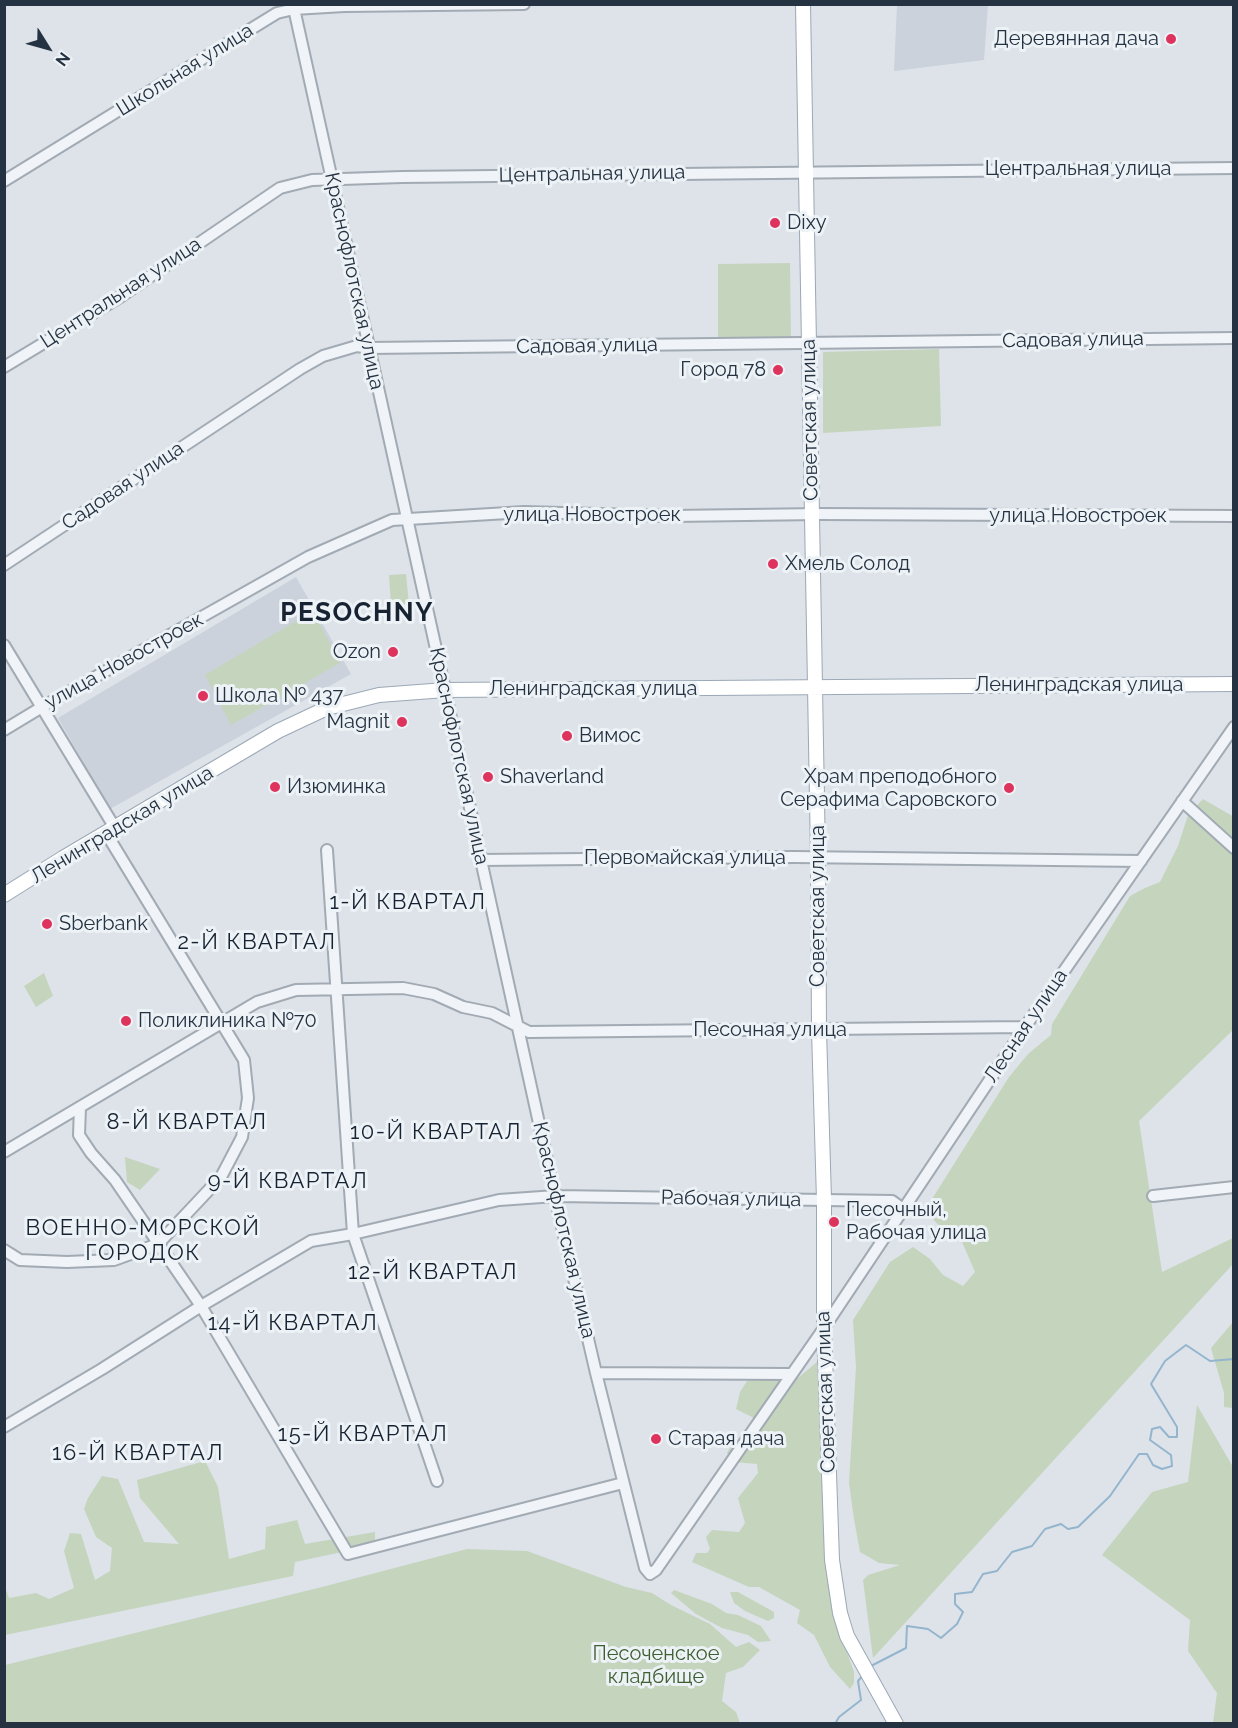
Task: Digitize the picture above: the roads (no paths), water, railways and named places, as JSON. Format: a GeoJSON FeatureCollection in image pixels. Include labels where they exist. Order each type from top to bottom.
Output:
{"type":"FeatureCollection","features":[{"type":"Feature","properties":{"kind":"main road","name":"Советская улица"},"geometry":{"type":"LineString","coordinates":[[803,4],[819,1030],[824,1200],[824,1328],[832,1560],[840,1613],[847,1636],[893,1718]]}},
{"type":"Feature","properties":{"kind":"main road","name":"Ленинградская улица"},"geometry":{"type":"LineString","coordinates":[[4,895],[278,731],[306,717],[360,699],[445,690],[1233,684]]}},
{"type":"Feature","properties":{"kind":"street","name":"Школьная улица"},"geometry":{"type":"LineString","coordinates":[[4,180],[277,13],[293,7],[524,4]]}},
{"type":"Feature","properties":{"kind":"street","name":"Краснофлотская улица"},"geometry":{"type":"LineString","coordinates":[[293,7],[596,1373],[645,1568],[650,1574]]}},
{"type":"Feature","properties":{"kind":"street","name":"Центральная улица"},"geometry":{"type":"LineString","coordinates":[[4,367],[120,297],[280,188],[312,180],[1233,168]]}},
{"type":"Feature","properties":{"kind":"street","name":"Садовая улица"},"geometry":{"type":"LineString","coordinates":[[4,565],[300,369],[323,356],[357,346],[369,348],[808,344],[1233,338]]}},
{"type":"Feature","properties":{"kind":"street","name":"улица Новостроек"},"geometry":{"type":"LineString","coordinates":[[4,730],[308,557],[392,520],[524,512],[672,516],[812,514],[1233,516]]}},
{"type":"Feature","properties":{"kind":"street"},"geometry":{"type":"LineString","coordinates":[[4,645],[42,707],[110,831],[244,1060],[248,1098],[242,1137],[220,1177],[158,1245],[114,1260],[67,1262],[20,1260],[4,1250]]}},
{"type":"Feature","properties":{"kind":"street","name":"Лесная улица"},"geometry":{"type":"LineString","coordinates":[[650,1574],[656,1570],[824,1328],[1024,1027],[1233,727]]}},
{"type":"Feature","properties":{"kind":"street"},"geometry":{"type":"LineString","coordinates":[[1182,801],[1233,848]]}},
{"type":"Feature","properties":{"kind":"street"},"geometry":{"type":"LineString","coordinates":[[327,850],[353,1234],[437,1481]]}},
{"type":"Feature","properties":{"kind":"street","name":"Первомайская улица"},"geometry":{"type":"LineString","coordinates":[[481,860],[818,857],[1141,861]]}},
{"type":"Feature","properties":{"kind":"street","name":"Песочная улица"},"geometry":{"type":"LineString","coordinates":[[4,1152],[257,1002],[296,990],[403,988],[434,994],[463,1007],[492,1013],[518,1024],[529,1032],[1024,1027]]}},
{"type":"Feature","properties":{"kind":"street"},"geometry":{"type":"LineString","coordinates":[[80,1107],[79,1135],[91,1154],[115,1180],[201,1306],[348,1554],[623,1483]]}},
{"type":"Feature","properties":{"kind":"street"},"geometry":{"type":"LineString","coordinates":[[1153,1196],[1233,1187]]}},
{"type":"Feature","properties":{"kind":"street","name":"Рабочая улица"},"geometry":{"type":"LineString","coordinates":[[4,1427],[311,1241],[353,1234],[499,1200],[556,1196],[892,1201],[903,1209]]}},
{"type":"Feature","properties":{"kind":"street"},"geometry":{"type":"LineString","coordinates":[[596,1373],[791,1374]]}},
{"type":"Feature","properties":{"kind":"waterway"},"geometry":{"type":"LineString","coordinates":[[869,1667],[906,1648],[907,1626],[928,1629],[941,1638],[957,1624],[963,1612],[955,1604],[955,1594],[972,1592],[983,1574],[997,1571],[1012,1552],[1032,1546],[1045,1529],[1061,1524],[1068,1529],[1078,1527],[1110,1496],[1139,1454],[1147,1454],[1153,1465],[1162,1469],[1172,1466],[1171,1455],[1150,1440],[1152,1429],[1160,1427],[1169,1437],[1177,1437],[1177,1427],[1151,1384],[1165,1361],[1186,1345],[1210,1361],[1234,1359]]}},
{"type":"Feature","properties":{"kind":"waterway"},"geometry":{"type":"LineString","coordinates":[[835,1724],[839,1717],[861,1700],[858,1681],[864,1674]]}},
{"type":"Feature","properties":{"kind":"place","name":"Деревянная дача"},"geometry":{"type":"Point","coordinates":[1171,39]}},
{"type":"Feature","properties":{"kind":"place","name":"Dixy"},"geometry":{"type":"Point","coordinates":[775,223]}},
{"type":"Feature","properties":{"kind":"place","name":"Город 78"},"geometry":{"type":"Point","coordinates":[778,370]}},
{"type":"Feature","properties":{"kind":"place","name":"Хмель Солод"},"geometry":{"type":"Point","coordinates":[773,564]}},
{"type":"Feature","properties":{"kind":"place","name":"Ozon"},"geometry":{"type":"Point","coordinates":[393,652]}},
{"type":"Feature","properties":{"kind":"place","name":"Школа № 437"},"geometry":{"type":"Point","coordinates":[203,696]}},
{"type":"Feature","properties":{"kind":"place","name":"Magnit"},"geometry":{"type":"Point","coordinates":[402,722]}},
{"type":"Feature","properties":{"kind":"place","name":"Вимос"},"geometry":{"type":"Point","coordinates":[567,736]}},
{"type":"Feature","properties":{"kind":"place","name":"Shaverland"},"geometry":{"type":"Point","coordinates":[488,777]}},
{"type":"Feature","properties":{"kind":"place","name":"Изюминка"},"geometry":{"type":"Point","coordinates":[275,787]}},
{"type":"Feature","properties":{"kind":"place","name":"Храм преподобного Серафима Саровского"},"geometry":{"type":"Point","coordinates":[1009,788]}},
{"type":"Feature","properties":{"kind":"place","name":"Sberbank"},"geometry":{"type":"Point","coordinates":[47,924]}},
{"type":"Feature","properties":{"kind":"place","name":"Поликлиника №70"},"geometry":{"type":"Point","coordinates":[126,1021]}},
{"type":"Feature","properties":{"kind":"place","name":"Песочный, Рабочая улица"},"geometry":{"type":"Point","coordinates":[834,1222]}},
{"type":"Feature","properties":{"kind":"place","name":"Старая дача"},"geometry":{"type":"Point","coordinates":[656,1439]}},
{"type":"Feature","properties":{"kind":"district","name":"PESOCHNY"},"geometry":{"type":"Point","coordinates":[357,613]}},
{"type":"Feature","properties":{"kind":"district","name":"1-Й КВАРТАЛ"},"geometry":{"type":"Point","coordinates":[408,902]}},
{"type":"Feature","properties":{"kind":"district","name":"2-Й КВАРТАЛ"},"geometry":{"type":"Point","coordinates":[257,942]}},
{"type":"Feature","properties":{"kind":"district","name":"8-Й КВАРТАЛ"},"geometry":{"type":"Point","coordinates":[187,1122]}},
{"type":"Feature","properties":{"kind":"district","name":"10-Й КВАРТАЛ"},"geometry":{"type":"Point","coordinates":[436,1132]}},
{"type":"Feature","properties":{"kind":"district","name":"9-Й КВАРТАЛ"},"geometry":{"type":"Point","coordinates":[288,1181]}},
{"type":"Feature","properties":{"kind":"district","name":"ВОЕННО-МОРСКОЙ ГОРОДОК"},"geometry":{"type":"Point","coordinates":[143,1240]}},
{"type":"Feature","properties":{"kind":"district","name":"12-Й КВАРТАЛ"},"geometry":{"type":"Point","coordinates":[433,1272]}},
{"type":"Feature","properties":{"kind":"district","name":"14-Й КВАРТАЛ"},"geometry":{"type":"Point","coordinates":[293,1323]}},
{"type":"Feature","properties":{"kind":"district","name":"15-Й КВАРТАЛ"},"geometry":{"type":"Point","coordinates":[363,1434]}},
{"type":"Feature","properties":{"kind":"district","name":"16-Й КВАРТАЛ"},"geometry":{"type":"Point","coordinates":[138,1453]}},
{"type":"Feature","properties":{"kind":"park label","name":"Песоченское кладбище"},"geometry":{"type":"Point","coordinates":[656,1666]}}]}
